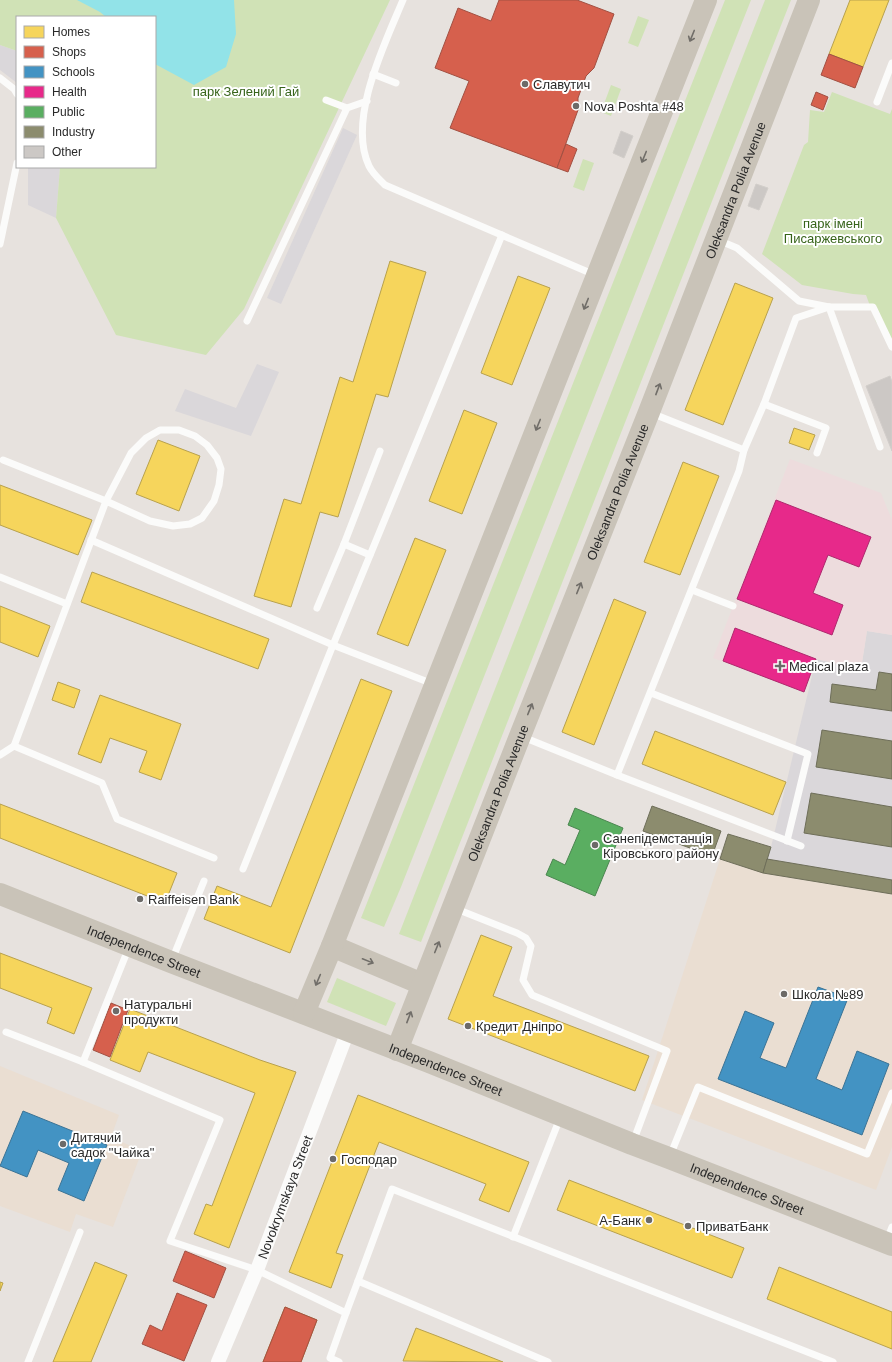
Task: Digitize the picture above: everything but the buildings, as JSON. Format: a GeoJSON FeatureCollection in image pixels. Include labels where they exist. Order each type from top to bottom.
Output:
{"type":"FeatureCollection","features":[{"type":"Feature","properties":{"kind":"main road"},"geometry":{"type":"LineString","coordinates":[[304,1013],[332,946],[706,0]]}},
{"type":"Feature","properties":{"kind":"main road","name":"Oleksandra Polia Avenue"},"geometry":{"type":"LineString","coordinates":[[397,1050],[649,412],[809,0]]}},
{"type":"Feature","properties":{"kind":"main road","name":"Independence Street"},"geometry":{"type":"LineString","coordinates":[[0,894],[562,1115],[632,1144],[890,1238]]}},
{"type":"Feature","properties":{"kind":"main road"},"geometry":{"type":"LineString","coordinates":[[332,946],[422,984]]}},
{"type":"Feature","properties":{"kind":"street","name":"Novokrymskaya Street"},"geometry":{"type":"LineString","coordinates":[[218,1362],[257,1270],[348,1031]]}},
{"type":"Feature","properties":{"kind":"lane"},"geometry":{"type":"LineString","coordinates":[[403,0],[373,74],[367,101],[364,124],[365,153],[369,166],[376,177],[385,185],[598,275]]}},
{"type":"Feature","properties":{"kind":"lane"},"geometry":{"type":"LineString","coordinates":[[877,102],[892,63]]}},
{"type":"Feature","properties":{"kind":"lane"},"geometry":{"type":"LineString","coordinates":[[373,74],[396,83]]}},
{"type":"Feature","properties":{"kind":"lane"},"geometry":{"type":"LineString","coordinates":[[0,78],[16,92]]}},
{"type":"Feature","properties":{"kind":"lane"},"geometry":{"type":"LineString","coordinates":[[326,100],[347,108],[367,101]]}},
{"type":"Feature","properties":{"kind":"lane"},"geometry":{"type":"LineString","coordinates":[[247,321],[347,108]]}},
{"type":"Feature","properties":{"kind":"lane"},"geometry":{"type":"LineString","coordinates":[[0,244],[16,168]]}},
{"type":"Feature","properties":{"kind":"lane"},"geometry":{"type":"LineString","coordinates":[[243,869],[333,645],[502,235]]}},
{"type":"Feature","properties":{"kind":"lane"},"geometry":{"type":"LineString","coordinates":[[716,239],[737,248],[799,301],[829,307],[873,307],[892,347]]}},
{"type":"Feature","properties":{"kind":"lane"},"geometry":{"type":"LineString","coordinates":[[617,775],[739,472],[744,450],[764,404],[796,318],[829,307]]}},
{"type":"Feature","properties":{"kind":"lane"},"geometry":{"type":"LineString","coordinates":[[829,307],[880,447]]}},
{"type":"Feature","properties":{"kind":"lane"},"geometry":{"type":"LineString","coordinates":[[764,404],[826,428],[817,453]]}},
{"type":"Feature","properties":{"kind":"lane"},"geometry":{"type":"LineString","coordinates":[[649,412],[744,450]]}},
{"type":"Feature","properties":{"kind":"lane"},"geometry":{"type":"LineString","coordinates":[[0,754],[14,746],[106,501],[131,453],[146,438],[160,430],[179,430],[195,436],[207,445],[217,458],[221,469],[219,485],[214,501],[202,518],[190,524],[173,526],[150,521],[106,501],[3,460]]}},
{"type":"Feature","properties":{"kind":"lane"},"geometry":{"type":"LineString","coordinates":[[317,608],[344,544],[380,451]]}},
{"type":"Feature","properties":{"kind":"lane"},"geometry":{"type":"LineString","coordinates":[[91,540],[333,645],[435,685]]}},
{"type":"Feature","properties":{"kind":"lane"},"geometry":{"type":"LineString","coordinates":[[344,544],[370,555]]}},
{"type":"Feature","properties":{"kind":"lane"},"geometry":{"type":"LineString","coordinates":[[0,577],[67,604]]}},
{"type":"Feature","properties":{"kind":"lane"},"geometry":{"type":"LineString","coordinates":[[692,590],[734,606]]}},
{"type":"Feature","properties":{"kind":"lane"},"geometry":{"type":"LineString","coordinates":[[651,693],[808,754],[787,841]]}},
{"type":"Feature","properties":{"kind":"lane"},"geometry":{"type":"LineString","coordinates":[[520,736],[801,846]]}},
{"type":"Feature","properties":{"kind":"lane"},"geometry":{"type":"LineString","coordinates":[[14,746],[102,783],[117,819],[214,858]]}},
{"type":"Feature","properties":{"kind":"lane"},"geometry":{"type":"LineString","coordinates":[[171,962],[204,881]]}},
{"type":"Feature","properties":{"kind":"lane"},"geometry":{"type":"LineString","coordinates":[[453,908],[517,933],[526,938],[531,946],[523,980],[532,995],[667,1051],[632,1144]]}},
{"type":"Feature","properties":{"kind":"lane"},"geometry":{"type":"LineString","coordinates":[[83,1062],[130,946]]}},
{"type":"Feature","properties":{"kind":"lane"},"geometry":{"type":"LineString","coordinates":[[6,1032],[83,1062],[220,1120],[170,1241],[257,1270],[346,1313]]}},
{"type":"Feature","properties":{"kind":"lane"},"geometry":{"type":"LineString","coordinates":[[670,1158],[698,1087],[867,1154],[892,1093]]}},
{"type":"Feature","properties":{"kind":"lane"},"geometry":{"type":"LineString","coordinates":[[513,1237],[562,1115]]}},
{"type":"Feature","properties":{"kind":"lane"},"geometry":{"type":"LineString","coordinates":[[339,1362],[329,1360],[392,1189],[834,1362]]}},
{"type":"Feature","properties":{"kind":"lane"},"geometry":{"type":"LineString","coordinates":[[28,1362],[80,1232]]}},
{"type":"Feature","properties":{"kind":"lane"},"geometry":{"type":"LineString","coordinates":[[358,1281],[548,1362]]}},
{"type":"Feature","properties":{"kind":"shaded area"},"geometry":{"type":"Polygon","coordinates":[[[0,45],[16,51],[16,82],[0,70],[0,45]]]}},
{"type":"Feature","properties":{"kind":"shaded area"},"geometry":{"type":"Polygon","coordinates":[[[343,128],[357,135],[281,304],[267,298],[343,128]]]}},
{"type":"Feature","properties":{"kind":"shaded area"},"geometry":{"type":"Polygon","coordinates":[[[28,168],[60,168],[56,218],[28,205],[28,168]]]}},
{"type":"Feature","properties":{"kind":"shaded area"},"geometry":{"type":"Polygon","coordinates":[[[257,364],[279,372],[251,436],[175,411],[185,389],[236,408],[257,364]]]}},
{"type":"Feature","properties":{"kind":"shaded area"},"geometry":{"type":"Polygon","coordinates":[[[790,459],[881,493],[892,520],[892,635],[867,631],[861,669],[816,659],[804,692],[713,658],[790,459]]]}},
{"type":"Feature","properties":{"kind":"shaded area"},"geometry":{"type":"Polygon","coordinates":[[[867,631],[892,635],[892,894],[763,873],[771,847],[816,659],[861,669],[867,631]]]}},
{"type":"Feature","properties":{"kind":"shaded area","name":"Школа №89"},"geometry":{"type":"Polygon","coordinates":[[[720,859],[763,873],[892,894],[892,1147],[876,1190],[642,1100],[720,859]]]}},
{"type":"Feature","properties":{"kind":"shaded area","name":"Дитячий садок \"Чайка\""},"geometry":{"type":"Polygon","coordinates":[[[0,1066],[119,1115],[111,1137],[142,1151],[113,1227],[76,1214],[70,1232],[0,1206],[0,1066]]]}},
{"type":"Feature","properties":{"kind":"green space","name":"парк Зелений Гай"},"geometry":{"type":"Polygon","coordinates":[[[0,0],[390,0],[244,309],[206,355],[116,335],[56,218],[60,168],[156,168],[156,16],[16,16],[16,51],[0,45],[0,0]]]}},
{"type":"Feature","properties":{"kind":"green space"},"geometry":{"type":"Polygon","coordinates":[[[725,0],[751,0],[384,927],[361,918],[725,0]]]}},
{"type":"Feature","properties":{"kind":"green space"},"geometry":{"type":"Polygon","coordinates":[[[765,0],[791,0],[421,942],[399,934],[765,0]]]}},
{"type":"Feature","properties":{"kind":"green space"},"geometry":{"type":"Polygon","coordinates":[[[638,16],[649,20],[638,47],[628,43],[638,16]]]}},
{"type":"Feature","properties":{"kind":"green space"},"geometry":{"type":"Polygon","coordinates":[[[611,85],[621,89],[611,116],[601,112],[611,85]]]}},
{"type":"Feature","properties":{"kind":"green space","name":"парк імені Писаржевського"},"geometry":{"type":"Polygon","coordinates":[[[832,92],[890,114],[892,109],[892,350],[882,327],[876,322],[866,295],[802,285],[762,254],[804,145],[808,142],[810,110],[824,112],[832,92]]]}},
{"type":"Feature","properties":{"kind":"green space"},"geometry":{"type":"Polygon","coordinates":[[[583,159],[594,163],[584,191],[573,187],[583,159]]]}},
{"type":"Feature","properties":{"kind":"green space"},"geometry":{"type":"Polygon","coordinates":[[[337,978],[396,1003],[386,1026],[327,1002],[337,978]]]}},
{"type":"Feature","properties":{"kind":"water"},"geometry":{"type":"Polygon","coordinates":[[[77,0],[234,0],[236,34],[226,67],[194,85],[156,65],[156,16],[105,16],[77,0]]]}},
{"type":"Feature","properties":{"kind":"place","name":"Славутич"},"geometry":{"type":"Point","coordinates":[525,84]}},
{"type":"Feature","properties":{"kind":"place","name":"Nova Poshta #48"},"geometry":{"type":"Point","coordinates":[576,106]}},
{"type":"Feature","properties":{"kind":"place","name":"Medical plaza"},"geometry":{"type":"Point","coordinates":[780,666]}},
{"type":"Feature","properties":{"kind":"place","name":"Санепідемстанція Кіровського району"},"geometry":{"type":"Point","coordinates":[595,845]}},
{"type":"Feature","properties":{"kind":"place","name":"Raiffeisen Bank"},"geometry":{"type":"Point","coordinates":[140,899]}},
{"type":"Feature","properties":{"kind":"place","name":"Школа №89"},"geometry":{"type":"Point","coordinates":[784,994]}},
{"type":"Feature","properties":{"kind":"place","name":"Натуральні продукти"},"geometry":{"type":"Point","coordinates":[116,1011]}},
{"type":"Feature","properties":{"kind":"place","name":"Кредит Дніпро"},"geometry":{"type":"Point","coordinates":[468,1026]}},
{"type":"Feature","properties":{"kind":"place","name":"Дитячий садок \"Чайка\""},"geometry":{"type":"Point","coordinates":[63,1144]}},
{"type":"Feature","properties":{"kind":"place","name":"Господар"},"geometry":{"type":"Point","coordinates":[333,1159]}},
{"type":"Feature","properties":{"kind":"place","name":"А-Банк"},"geometry":{"type":"Point","coordinates":[649,1220]}},
{"type":"Feature","properties":{"kind":"place","name":"ПриватБанк"},"geometry":{"type":"Point","coordinates":[688,1226]}}]}
